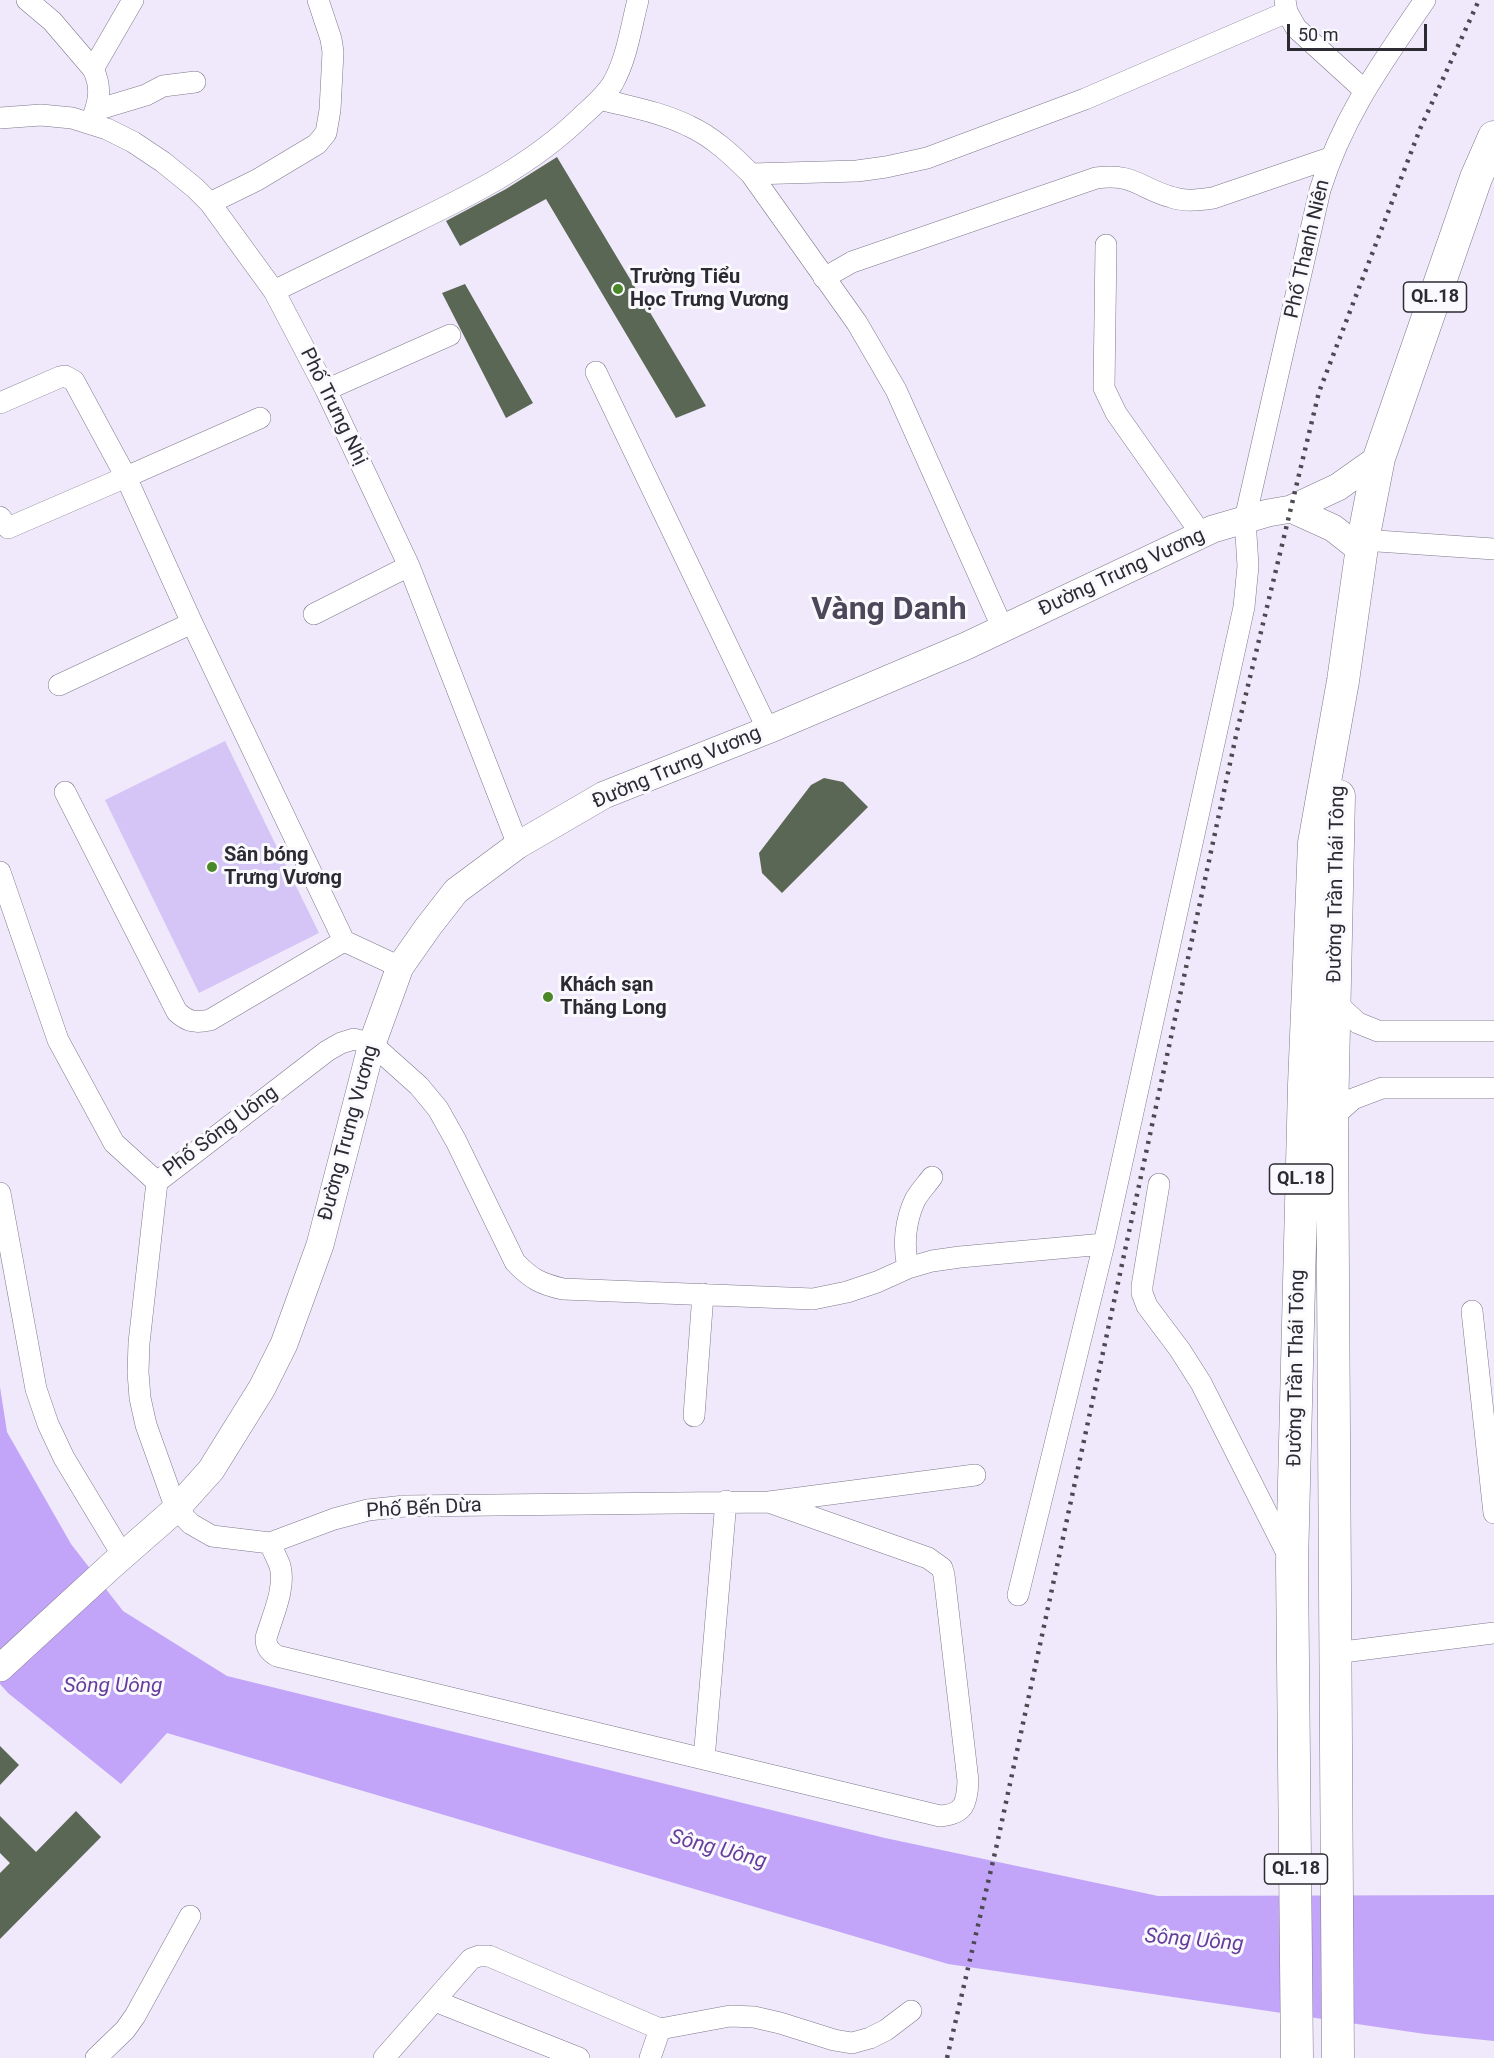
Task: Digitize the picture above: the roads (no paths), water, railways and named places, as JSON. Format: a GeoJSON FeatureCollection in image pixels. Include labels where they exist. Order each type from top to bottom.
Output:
{"type":"FeatureCollection","features":[{"type":"Feature","properties":{"kind":"highway","name":"QL.18"},"geometry":{"type":"LineString","coordinates":[[1379,458],[1476,178],[1494,137]]}},
{"type":"Feature","properties":{"kind":"highway","name":"Đường Trần Thái Tông"},"geometry":{"type":"LineString","coordinates":[[1297,2058],[1295,1680],[1292,1563],[1304,1085],[1314,843],[1343,681],[1362,545],[1379,458]]}},
{"type":"Feature","properties":{"kind":"highway","name":"Đường Trần Thái Tông"},"geometry":{"type":"LineString","coordinates":[[1338,2058],[1332,1118],[1343,681]]}},
{"type":"Feature","properties":{"kind":"main road","name":"Đường Trưng Vương"},"geometry":{"type":"LineString","coordinates":[[0,1668],[176,1509],[211,1470],[262,1388],[284,1344],[320,1245],[372,1044],[400,967],[456,891],[518,845],[604,795],[768,730],[1003,629],[1214,529],[1268,513],[1291,509],[1338,487],[1379,458]]}},
{"type":"Feature","properties":{"kind":"main road"},"geometry":{"type":"LineString","coordinates":[[1291,509],[1362,545]]}},
{"type":"Feature","properties":{"kind":"street"},"geometry":{"type":"LineString","coordinates":[[27,0],[52,21],[93,69],[100,92],[93,117]]}},
{"type":"Feature","properties":{"kind":"street"},"geometry":{"type":"LineString","coordinates":[[93,69],[133,0]]}},
{"type":"Feature","properties":{"kind":"street"},"geometry":{"type":"LineString","coordinates":[[210,203],[257,180],[317,144],[326,134],[330,110],[333,52],[318,0]]}},
{"type":"Feature","properties":{"kind":"street"},"geometry":{"type":"LineString","coordinates":[[274,291],[503,177],[541,152],[570,128],[609,88],[619,69],[638,0]]}},
{"type":"Feature","properties":{"kind":"street","name":"Phố Thanh Niên"},"geometry":{"type":"LineString","coordinates":[[1018,1595],[1104,1244],[1244,608],[1248,566],[1245,519],[1320,190],[1330,158],[1364,90],[1425,0]]}},
{"type":"Feature","properties":{"kind":"street"},"geometry":{"type":"LineString","coordinates":[[751,174],[857,171],[927,158],[1085,99],[1286,6],[1296,28],[1364,90]]}},
{"type":"Feature","properties":{"kind":"street"},"geometry":{"type":"LineString","coordinates":[[93,117],[163,86],[195,82]]}},
{"type":"Feature","properties":{"kind":"street"},"geometry":{"type":"LineString","coordinates":[[600,99],[662,115],[690,126],[732,155],[751,174],[857,323],[896,390],[1003,629]]}},
{"type":"Feature","properties":{"kind":"street","name":"Phố Trưng Nhị"},"geometry":{"type":"LineString","coordinates":[[0,118],[41,115],[72,118],[93,117],[133,142],[163,162],[210,203],[274,291],[326,390],[409,566],[518,845]]}},
{"type":"Feature","properties":{"kind":"street"},"geometry":{"type":"LineString","coordinates":[[824,278],[852,262],[1096,178],[1122,177],[1134,180],[1170,197],[1197,201],[1213,198],[1330,158]]}},
{"type":"Feature","properties":{"kind":"street"},"geometry":{"type":"LineString","coordinates":[[1106,245],[1104,388],[1116,413],[1202,535]]}},
{"type":"Feature","properties":{"kind":"street"},"geometry":{"type":"LineString","coordinates":[[326,390],[450,335]]}},
{"type":"Feature","properties":{"kind":"street"},"geometry":{"type":"LineString","coordinates":[[596,372],[768,730]]}},
{"type":"Feature","properties":{"kind":"street"},"geometry":{"type":"LineString","coordinates":[[0,403],[60,377],[74,381],[126,477],[192,623],[344,941],[400,967]]}},
{"type":"Feature","properties":{"kind":"street"},"geometry":{"type":"LineString","coordinates":[[0,517],[8,528],[260,418]]}},
{"type":"Feature","properties":{"kind":"street"},"geometry":{"type":"LineString","coordinates":[[1362,545],[1494,549]]}},
{"type":"Feature","properties":{"kind":"street"},"geometry":{"type":"LineString","coordinates":[[314,614],[409,566]]}},
{"type":"Feature","properties":{"kind":"street"},"geometry":{"type":"LineString","coordinates":[[59,685],[192,623]]}},
{"type":"Feature","properties":{"kind":"street"},"geometry":{"type":"LineString","coordinates":[[65,792],[177,1012],[185,1020],[196,1023],[210,1020],[344,941]]}},
{"type":"Feature","properties":{"kind":"street","name":"Phố Sông Uông"},"geometry":{"type":"LineString","coordinates":[[0,872],[58,1040],[114,1143],[157,1182],[327,1051],[354,1039],[372,1044]]}},
{"type":"Feature","properties":{"kind":"street"},"geometry":{"type":"LineString","coordinates":[[1334,1001],[1358,1023],[1378,1031],[1494,1031]]}},
{"type":"Feature","properties":{"kind":"street"},"geometry":{"type":"LineString","coordinates":[[372,1044],[419,1086],[438,1109],[516,1262],[529,1276],[546,1285],[563,1288],[813,1299],[847,1292],[908,1268],[960,1257],[1104,1244]]}},
{"type":"Feature","properties":{"kind":"street"},"geometry":{"type":"LineString","coordinates":[[1332,1118],[1353,1099],[1382,1088],[1494,1088]]}},
{"type":"Feature","properties":{"kind":"street"},"geometry":{"type":"LineString","coordinates":[[908,1268],[905,1252],[906,1227],[915,1200],[932,1177]]}},
{"type":"Feature","properties":{"kind":"street","name":"Phố Bến Dừa"},"geometry":{"type":"LineString","coordinates":[[157,1182],[139,1343],[140,1398],[146,1425],[176,1509],[191,1524],[212,1536],[270,1543],[334,1518],[368,1510],[405,1506],[770,1502]]}},
{"type":"Feature","properties":{"kind":"street"},"geometry":{"type":"LineString","coordinates":[[1159,1184],[1142,1286],[1143,1300],[1201,1383],[1292,1563]]}},
{"type":"Feature","properties":{"kind":"street"},"geometry":{"type":"LineString","coordinates":[[0,1193],[36,1389],[64,1458],[117,1561]]}},
{"type":"Feature","properties":{"kind":"street"},"geometry":{"type":"LineString","coordinates":[[694,1416],[703,1294]]}},
{"type":"Feature","properties":{"kind":"street"},"geometry":{"type":"LineString","coordinates":[[1472,1311],[1494,1513]]}},
{"type":"Feature","properties":{"kind":"street"},"geometry":{"type":"LineString","coordinates":[[770,1502],[975,1475]]}},
{"type":"Feature","properties":{"kind":"street"},"geometry":{"type":"LineString","coordinates":[[704,1759],[726,1501]]}},
{"type":"Feature","properties":{"kind":"street"},"geometry":{"type":"LineString","coordinates":[[270,1543],[280,1567],[281,1577],[266,1646],[277,1656],[940,1816],[953,1815],[962,1807],[967,1797],[968,1781],[942,1568],[928,1558],[770,1502]]}},
{"type":"Feature","properties":{"kind":"street"},"geometry":{"type":"LineString","coordinates":[[1335,1667],[1494,1633]]}},
{"type":"Feature","properties":{"kind":"street"},"geometry":{"type":"LineString","coordinates":[[96,2058],[125,2030],[135,2016],[190,1916]]}},
{"type":"Feature","properties":{"kind":"street"},"geometry":{"type":"LineString","coordinates":[[384,2058],[471,1959],[480,1956],[489,1956],[660,2029],[730,2016],[754,2017],[852,2043],[886,2030],[911,2011]]}},
{"type":"Feature","properties":{"kind":"street"},"geometry":{"type":"LineString","coordinates":[[435,2001],[579,2058]]}},
{"type":"Feature","properties":{"kind":"street"},"geometry":{"type":"LineString","coordinates":[[650,2058],[660,2029]]}},
{"type":"Feature","properties":{"kind":"water","name":"Sông Uông"},"geometry":{"type":"Polygon","coordinates":[[[0,1387],[7,1432],[71,1544],[123,1611],[227,1676],[885,1838],[1158,1896],[1494,1895],[1494,2041],[1425,2034],[948,1964],[167,1733],[121,1784],[8,1693],[0,1684],[0,1387]]]}},
{"type":"Feature","properties":{"kind":"railway"},"geometry":{"type":"LineString","coordinates":[[947,2058],[997,1844],[1237,731],[1319,392],[1420,129],[1479,0]]}},
{"type":"Feature","properties":{"kind":"place","name":"Trường Tiểu Học Trưng Vương"},"geometry":{"type":"Point","coordinates":[618,289]}},
{"type":"Feature","properties":{"kind":"place","name":"Sân bóng Trưng Vương"},"geometry":{"type":"Point","coordinates":[212,867]}},
{"type":"Feature","properties":{"kind":"place","name":"Khách sạn Thăng Long"},"geometry":{"type":"Point","coordinates":[548,997]}},
{"type":"Feature","properties":{"kind":"district","name":"Vàng Danh"},"geometry":{"type":"Point","coordinates":[889,611]}}]}
